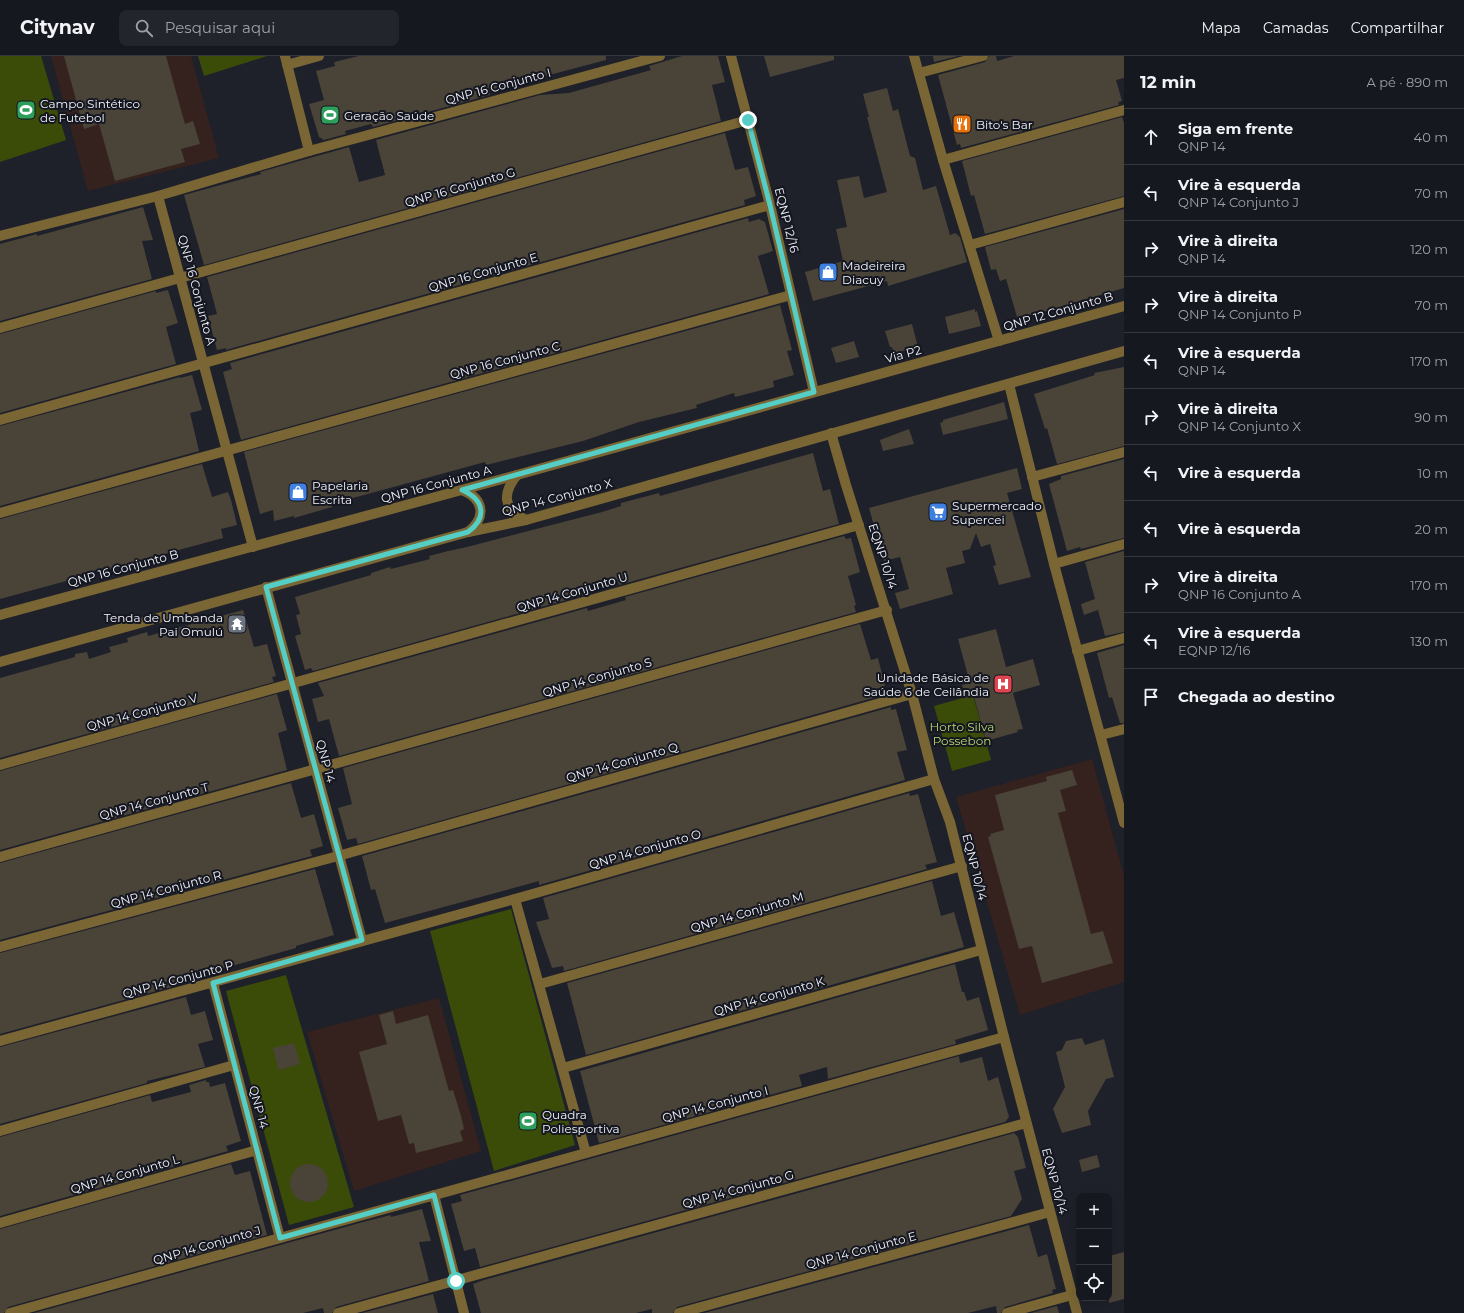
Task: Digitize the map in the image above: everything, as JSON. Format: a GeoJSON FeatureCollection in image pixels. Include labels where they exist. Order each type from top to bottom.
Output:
{"type":"FeatureCollection","features":[{"type":"Feature","properties":{"kind":"street"},"geometry":{"type":"LineString","coordinates":[[308,151],[286,60],[319,56]]}},
{"type":"Feature","properties":{"kind":"street","name":"QNP 16 Conjunto I"},"geometry":{"type":"LineString","coordinates":[[0,236],[158,196],[308,151],[660,56]]}},
{"type":"Feature","properties":{"kind":"street","name":"EQNP 12/16"},"geometry":{"type":"LineString","coordinates":[[731,56],[770,205],[814,392]]}},
{"type":"Feature","properties":{"kind":"street"},"geometry":{"type":"LineString","coordinates":[[914,56],[943,160],[999,341]]}},
{"type":"Feature","properties":{"kind":"street"},"geometry":{"type":"LineString","coordinates":[[919,73],[983,56]]}},
{"type":"Feature","properties":{"kind":"street"},"geometry":{"type":"LineString","coordinates":[[943,160],[1124,110]]}},
{"type":"Feature","properties":{"kind":"street","name":"QNP 16 Conjunto G"},"geometry":{"type":"LineString","coordinates":[[0,328],[748,120]]}},
{"type":"Feature","properties":{"kind":"street","name":"QNP 16 Conjunto A"},"geometry":{"type":"LineString","coordinates":[[158,196],[253,547],[814,392]]}},
{"type":"Feature","properties":{"kind":"street"},"geometry":{"type":"LineString","coordinates":[[970,245],[1124,202]]}},
{"type":"Feature","properties":{"kind":"street","name":"QNP 16 Conjunto E"},"geometry":{"type":"LineString","coordinates":[[0,420],[770,205]]}},
{"type":"Feature","properties":{"kind":"street","name":"QNP 16 Conjunto C"},"geometry":{"type":"LineString","coordinates":[[0,513],[791,295]]}},
{"type":"Feature","properties":{"kind":"street","name":"QNP 12 Conjunto B"},"geometry":{"type":"LineString","coordinates":[[999,341],[1124,306]]}},
{"type":"Feature","properties":{"kind":"street","name":"Via P2"},"geometry":{"type":"LineString","coordinates":[[814,392],[999,341]]}},
{"type":"Feature","properties":{"kind":"street"},"geometry":{"type":"LineString","coordinates":[[831,433],[1124,351]]}},
{"type":"Feature","properties":{"kind":"street"},"geometry":{"type":"LineString","coordinates":[[1009,384],[1054,564],[1124,821]]}},
{"type":"Feature","properties":{"kind":"street","name":"QNP 14 Conjunto X"},"geometry":{"type":"LineString","coordinates":[[0,662],[468,532],[526,520],[831,433]]}},
{"type":"Feature","properties":{"kind":"street","name":"EQNP 10/14"},"geometry":{"type":"LineString","coordinates":[[831,433],[887,610],[912,694],[934,779],[950,822],[1026,1123],[1077,1313]]}},
{"type":"Feature","properties":{"kind":"street"},"geometry":{"type":"LineString","coordinates":[[1032,477],[1124,452]]}},
{"type":"Feature","properties":{"kind":"street"},"geometry":{"type":"LineString","coordinates":[[517,475],[508,486],[507,501],[514,513],[526,520]]}},
{"type":"Feature","properties":{"kind":"street"},"geometry":{"type":"LineString","coordinates":[[462,490],[473,495],[479,504],[481,515],[477,525],[468,532]]}},
{"type":"Feature","properties":{"kind":"street","name":"QNP 14 Conjunto U"},"geometry":{"type":"LineString","coordinates":[[291,684],[859,525]]}},
{"type":"Feature","properties":{"kind":"street"},"geometry":{"type":"LineString","coordinates":[[1054,564],[1124,544]]}},
{"type":"Feature","properties":{"kind":"street","name":"QNP 16 Conjunto B"},"geometry":{"type":"LineString","coordinates":[[0,615],[253,547]]}},
{"type":"Feature","properties":{"kind":"street","name":"QNP 14"},"geometry":{"type":"LineString","coordinates":[[266,587],[291,684],[362,940]]}},
{"type":"Feature","properties":{"kind":"street","name":"QNP 14 Conjunto S"},"geometry":{"type":"LineString","coordinates":[[315,770],[887,610]]}},
{"type":"Feature","properties":{"kind":"street"},"geometry":{"type":"LineString","coordinates":[[1077,650],[1124,638]]}},
{"type":"Feature","properties":{"kind":"street","name":"QNP 14 Conjunto V"},"geometry":{"type":"LineString","coordinates":[[0,765],[291,684]]}},
{"type":"Feature","properties":{"kind":"street","name":"QNP 14 Conjunto Q"},"geometry":{"type":"LineString","coordinates":[[338,856],[912,694]]}},
{"type":"Feature","properties":{"kind":"street"},"geometry":{"type":"LineString","coordinates":[[1101,735],[1124,729]]}},
{"type":"Feature","properties":{"kind":"street","name":"QNP 14 Conjunto T"},"geometry":{"type":"LineString","coordinates":[[0,857],[315,770]]}},
{"type":"Feature","properties":{"kind":"street","name":"QNP 14 Conjunto O"},"geometry":{"type":"LineString","coordinates":[[362,940],[516,899],[934,779]]}},
{"type":"Feature","properties":{"kind":"street","name":"QNP 14 Conjunto R"},"geometry":{"type":"LineString","coordinates":[[0,947],[338,856]]}},
{"type":"Feature","properties":{"kind":"street","name":"QNP 14 Conjunto M"},"geometry":{"type":"LineString","coordinates":[[540,984],[962,866]]}},
{"type":"Feature","properties":{"kind":"street"},"geometry":{"type":"LineString","coordinates":[[516,899],[586,1153]]}},
{"type":"Feature","properties":{"kind":"street","name":"QNP 14 Conjunto P"},"geometry":{"type":"LineString","coordinates":[[0,1041],[213,983],[362,940]]}},
{"type":"Feature","properties":{"kind":"street","name":"QNP 14 Conjunto K"},"geometry":{"type":"LineString","coordinates":[[563,1068],[982,950]]}},
{"type":"Feature","properties":{"kind":"street","name":"QNP 14"},"geometry":{"type":"LineString","coordinates":[[213,983],[280,1238]]}},
{"type":"Feature","properties":{"kind":"street","name":"QNP 14 Conjunto I"},"geometry":{"type":"LineString","coordinates":[[434,1195],[1004,1037]]}},
{"type":"Feature","properties":{"kind":"street"},"geometry":{"type":"LineString","coordinates":[[0,1131],[234,1065]]}},
{"type":"Feature","properties":{"kind":"street","name":"QNP 14 Conjunto G"},"geometry":{"type":"LineString","coordinates":[[338,1313],[1026,1123]]}},
{"type":"Feature","properties":{"kind":"street","name":"QNP 14 Conjunto L"},"geometry":{"type":"LineString","coordinates":[[0,1223],[257,1150]]}},
{"type":"Feature","properties":{"kind":"street"},"geometry":{"type":"LineString","coordinates":[[434,1195],[464,1313]]}},
{"type":"Feature","properties":{"kind":"street","name":"QNP 14 Conjunto J"},"geometry":{"type":"LineString","coordinates":[[10,1313],[434,1195]]}},
{"type":"Feature","properties":{"kind":"street","name":"QNP 14 Conjunto E"},"geometry":{"type":"LineString","coordinates":[[679,1313],[1050,1212]]}},
{"type":"Feature","properties":{"kind":"street"},"geometry":{"type":"LineString","coordinates":[[1008,1313],[1072,1295]]}},
{"type":"Feature","properties":{"kind":"shaded area"},"geometry":{"type":"Polygon","coordinates":[[[51,56],[191,56],[219,158],[88,191],[51,56]]]}},
{"type":"Feature","properties":{"kind":"shaded area"},"geometry":{"type":"Polygon","coordinates":[[[1092,759],[1124,876],[1124,982],[1020,1015],[956,797],[1092,759]]]}},
{"type":"Feature","properties":{"kind":"shaded area"},"geometry":{"type":"Polygon","coordinates":[[[439,998],[481,1151],[354,1191],[307,1032],[439,998]]]}},
{"type":"Feature","properties":{"kind":"green space"},"geometry":{"type":"Polygon","coordinates":[[[0,56],[41,56],[66,140],[0,162],[0,56]]]}},
{"type":"Feature","properties":{"kind":"green space"},"geometry":{"type":"Polygon","coordinates":[[[198,56],[267,56],[204,76],[198,56]]]}},
{"type":"Feature","properties":{"kind":"green space","name":"Horto Silva Possebon"},"geometry":{"type":"Polygon","coordinates":[[[973,695],[991,760],[952,771],[934,706],[973,695]]]}},
{"type":"Feature","properties":{"kind":"green space"},"geometry":{"type":"Polygon","coordinates":[[[511,909],[575,1145],[494,1171],[430,931],[511,909]]]}},
{"type":"Feature","properties":{"kind":"green space"},"geometry":{"type":"Polygon","coordinates":[[[286,975],[354,1207],[289,1225],[226,991],[286,975]]]}},
{"type":"Feature","properties":{"kind":"building"},"geometry":{"type":"Polygon","coordinates":[[[64,56],[166,56],[185,124],[193,121],[200,144],[181,149],[185,162],[115,181],[99,124],[84,129],[64,56]]]}},
{"type":"Feature","properties":{"kind":"building"},"geometry":{"type":"Polygon","coordinates":[[[359,56],[606,56],[606,60],[489,91],[490,95],[373,127],[371,124],[345,131],[346,134],[324,140],[319,137],[309,104],[324,100],[316,71],[335,66],[334,62],[359,56]]]}},
{"type":"Feature","properties":{"kind":"building"},"geometry":{"type":"Polygon","coordinates":[[[682,56],[718,56],[725,82],[712,85],[721,121],[204,265],[184,195],[261,174],[260,172],[349,147],[359,182],[385,175],[376,140],[540,95],[569,93],[651,70],[649,66],[682,56]]]}},
{"type":"Feature","properties":{"kind":"building"},"geometry":{"type":"Polygon","coordinates":[[[764,56],[834,56],[834,60],[770,77],[764,56]]]}},
{"type":"Feature","properties":{"kind":"building"},"geometry":{"type":"Polygon","coordinates":[[[933,56],[958,56],[934,62],[933,56]]]}},
{"type":"Feature","properties":{"kind":"building"},"geometry":{"type":"Polygon","coordinates":[[[989,56],[996,56],[997,61],[1014,56],[1124,56],[1124,78],[1116,80],[1122,101],[1118,102],[1119,105],[961,148],[960,144],[957,145],[938,75],[985,62],[989,56]]]}},
{"type":"Feature","properties":{"kind":"building"},"geometry":{"type":"Polygon","coordinates":[[[887,88],[893,111],[898,109],[910,156],[915,158],[923,190],[936,186],[950,235],[955,233],[960,237],[967,262],[888,286],[887,281],[813,301],[805,272],[843,261],[836,229],[847,227],[837,180],[859,176],[864,198],[887,192],[867,117],[869,117],[863,94],[887,88]]]}},
{"type":"Feature","properties":{"kind":"building"},"geometry":{"type":"Polygon","coordinates":[[[1122,117],[1124,123],[1124,196],[985,234],[974,195],[971,196],[962,161],[1122,117]]]}},
{"type":"Feature","properties":{"kind":"building"},"geometry":{"type":"Polygon","coordinates":[[[725,133],[735,170],[748,167],[756,196],[744,200],[745,205],[226,350],[226,348],[217,350],[208,316],[217,314],[207,277],[725,133]]]}},
{"type":"Feature","properties":{"kind":"building"},"geometry":{"type":"Polygon","coordinates":[[[143,207],[153,240],[142,241],[152,279],[0,321],[0,244],[37,234],[37,236],[143,207]]]}},
{"type":"Feature","properties":{"kind":"building"},"geometry":{"type":"Polygon","coordinates":[[[1124,209],[1124,288],[1036,314],[1017,317],[1006,279],[1000,281],[996,269],[991,270],[985,247],[1124,209]]]}},
{"type":"Feature","properties":{"kind":"building"},"geometry":{"type":"Polygon","coordinates":[[[748,218],[749,222],[759,219],[765,222],[773,251],[758,256],[769,294],[241,440],[223,372],[232,369],[230,363],[748,218]]]}},
{"type":"Feature","properties":{"kind":"building"},"geometry":{"type":"Polygon","coordinates":[[[168,290],[178,323],[166,327],[176,364],[0,413],[0,334],[156,291],[156,293],[168,290]]]}},
{"type":"Feature","properties":{"kind":"building"},"geometry":{"type":"Polygon","coordinates":[[[780,305],[792,350],[787,351],[794,375],[773,381],[774,387],[735,397],[734,393],[696,405],[697,408],[639,422],[583,441],[486,465],[485,462],[331,504],[332,507],[294,518],[294,516],[274,521],[273,510],[260,514],[244,452],[780,305]]]}},
{"type":"Feature","properties":{"kind":"building"},"geometry":{"type":"Polygon","coordinates":[[[975,309],[975,312],[977,311],[981,326],[949,334],[945,317],[975,309]]]}},
{"type":"Feature","properties":{"kind":"building"},"geometry":{"type":"Polygon","coordinates":[[[912,324],[918,347],[894,353],[892,347],[890,347],[885,331],[912,324]]]}},
{"type":"Feature","properties":{"kind":"building"},"geometry":{"type":"Polygon","coordinates":[[[854,341],[859,357],[836,363],[831,348],[854,341]]]}},
{"type":"Feature","properties":{"kind":"building"},"geometry":{"type":"Polygon","coordinates":[[[1124,367],[1124,446],[1057,464],[1047,428],[1045,429],[1034,394],[1095,375],[1094,373],[1124,367]]]}},
{"type":"Feature","properties":{"kind":"building"},"geometry":{"type":"Polygon","coordinates":[[[192,375],[202,410],[190,413],[199,451],[0,506],[0,426],[192,375]]]}},
{"type":"Feature","properties":{"kind":"building"},"geometry":{"type":"Polygon","coordinates":[[[1004,402],[1008,419],[943,435],[940,423],[943,422],[943,420],[1004,402]]]}},
{"type":"Feature","properties":{"kind":"building"},"geometry":{"type":"Polygon","coordinates":[[[909,429],[914,444],[883,451],[880,440],[909,429]]]}},
{"type":"Feature","properties":{"kind":"building"},"geometry":{"type":"Polygon","coordinates":[[[813,453],[823,491],[830,489],[839,524],[619,585],[617,580],[582,589],[584,595],[313,671],[311,668],[305,670],[295,636],[301,634],[296,615],[300,614],[295,597],[371,575],[371,573],[390,567],[391,569],[430,559],[429,556],[602,512],[621,506],[621,503],[659,493],[660,496],[813,453]]]}},
{"type":"Feature","properties":{"kind":"building"},"geometry":{"type":"Polygon","coordinates":[[[1124,459],[1124,538],[1067,551],[1049,484],[1061,479],[1061,476],[1124,459]]]}},
{"type":"Feature","properties":{"kind":"building"},"geometry":{"type":"Polygon","coordinates":[[[202,464],[212,497],[228,492],[231,500],[237,525],[221,529],[223,538],[109,569],[109,567],[69,577],[70,580],[0,599],[0,519],[202,464]]]}},
{"type":"Feature","properties":{"kind":"building"},"geometry":{"type":"Polygon","coordinates":[[[1017,468],[1022,489],[1007,493],[1031,577],[999,585],[993,566],[996,565],[990,544],[981,547],[976,533],[970,549],[962,551],[965,563],[946,568],[953,594],[900,609],[895,593],[909,589],[900,557],[884,561],[869,508],[1017,468]]]}},
{"type":"Feature","properties":{"kind":"building"},"geometry":{"type":"Polygon","coordinates":[[[844,536],[846,539],[851,538],[860,572],[848,576],[856,605],[854,606],[856,612],[339,756],[329,719],[318,722],[312,699],[324,696],[318,683],[587,608],[588,611],[626,600],[625,597],[844,536]]]}},
{"type":"Feature","properties":{"kind":"building"},"geometry":{"type":"Polygon","coordinates":[[[1124,551],[1124,632],[1105,636],[1098,610],[1084,615],[1081,604],[1095,599],[1085,562],[1124,551]]]}},
{"type":"Feature","properties":{"kind":"building"},"geometry":{"type":"Polygon","coordinates":[[[243,610],[254,647],[267,644],[276,676],[272,677],[274,682],[0,758],[0,678],[75,657],[75,654],[87,652],[89,659],[111,652],[109,647],[128,642],[127,638],[147,632],[148,636],[243,610]]]}},
{"type":"Feature","properties":{"kind":"building"},"geometry":{"type":"Polygon","coordinates":[[[860,624],[871,660],[878,658],[887,694],[358,844],[356,838],[347,840],[338,808],[352,804],[343,768],[860,624]]]}},
{"type":"Feature","properties":{"kind":"building","name":"Unidade Básica de Saúde 6 de Ceilândia"},"geometry":{"type":"Polygon","coordinates":[[[996,629],[1006,667],[1033,659],[1040,685],[1013,693],[1023,729],[1017,730],[1018,732],[986,741],[974,697],[966,699],[962,685],[970,683],[958,639],[996,629]]]}},
{"type":"Feature","properties":{"kind":"building"},"geometry":{"type":"Polygon","coordinates":[[[1124,645],[1124,723],[1120,723],[1112,697],[1109,698],[1097,653],[1124,645]]]}},
{"type":"Feature","properties":{"kind":"building"},"geometry":{"type":"Polygon","coordinates":[[[277,694],[287,730],[278,733],[287,770],[0,850],[0,771],[277,694]]]}},
{"type":"Feature","properties":{"kind":"building"},"geometry":{"type":"Polygon","coordinates":[[[891,707],[891,710],[896,709],[907,750],[897,752],[905,780],[539,885],[539,881],[385,923],[375,889],[371,890],[362,856],[891,707]]]}},
{"type":"Feature","properties":{"kind":"building"},"geometry":{"type":"Polygon","coordinates":[[[1072,770],[1077,785],[1060,790],[1066,811],[1058,813],[1091,934],[1103,931],[1113,963],[1042,983],[1032,946],[1019,949],[988,837],[991,836],[990,834],[1004,830],[995,795],[1047,781],[1046,777],[1072,770]]]}},
{"type":"Feature","properties":{"kind":"building"},"geometry":{"type":"Polygon","coordinates":[[[291,783],[301,818],[314,814],[323,846],[310,850],[312,856],[0,940],[0,863],[291,783]]]}},
{"type":"Feature","properties":{"kind":"building"},"geometry":{"type":"Polygon","coordinates":[[[909,793],[910,796],[918,794],[937,862],[925,865],[927,869],[564,971],[563,966],[552,968],[536,922],[549,919],[543,898],[909,793]]]}},
{"type":"Feature","properties":{"kind":"building"},"geometry":{"type":"Polygon","coordinates":[[[315,869],[334,935],[296,946],[296,948],[181,980],[182,984],[0,1034],[0,953],[315,869]]]}},
{"type":"Feature","properties":{"kind":"building"},"geometry":{"type":"Polygon","coordinates":[[[932,881],[941,916],[954,912],[964,947],[586,1055],[567,983],[932,881]]]}},
{"type":"Feature","properties":{"kind":"building"},"geometry":{"type":"Polygon","coordinates":[[[955,964],[962,992],[964,992],[967,1001],[979,997],[988,1030],[955,1040],[956,1044],[828,1079],[827,1067],[799,1075],[802,1086],[599,1143],[580,1071],[955,964]]]}},
{"type":"Feature","properties":{"kind":"building"},"geometry":{"type":"Polygon","coordinates":[[[186,997],[191,1015],[205,1011],[213,1040],[198,1044],[205,1067],[147,1081],[147,1083],[0,1124],[0,1047],[186,997]]]}},
{"type":"Feature","properties":{"kind":"building"},"geometry":{"type":"Polygon","coordinates":[[[393,1011],[396,1024],[428,1015],[449,1091],[453,1090],[461,1116],[464,1129],[460,1131],[463,1141],[416,1153],[414,1143],[409,1144],[401,1115],[378,1121],[359,1052],[387,1044],[379,1015],[393,1011]]]}},
{"type":"Feature","properties":{"kind":"building"},"geometry":{"type":"Polygon","coordinates":[[[1082,1038],[1085,1045],[1104,1039],[1114,1077],[1106,1079],[1088,1111],[1091,1125],[1062,1133],[1053,1109],[1065,1087],[1056,1052],[1062,1050],[1066,1041],[1082,1038]]]}},
{"type":"Feature","properties":{"kind":"building"},"geometry":{"type":"Polygon","coordinates":[[[294,1043],[300,1064],[279,1070],[273,1048],[294,1043]]]}},
{"type":"Feature","properties":{"kind":"building"},"geometry":{"type":"Polygon","coordinates":[[[959,1056],[960,1063],[982,1057],[988,1081],[998,1077],[1009,1117],[1005,1122],[480,1267],[475,1248],[464,1251],[451,1204],[462,1201],[460,1195],[959,1056]]]}},
{"type":"Feature","properties":{"kind":"building"},"geometry":{"type":"Polygon","coordinates":[[[206,1080],[206,1082],[209,1082],[210,1087],[225,1083],[241,1141],[226,1146],[228,1151],[0,1216],[0,1137],[150,1095],[152,1102],[191,1092],[189,1085],[206,1080]]]}},
{"type":"Feature","properties":{"kind":"building"},"geometry":{"type":"Polygon","coordinates":[[[1014,1133],[1018,1137],[1026,1168],[1014,1171],[1022,1199],[1011,1216],[677,1307],[673,1313],[652,1313],[652,1309],[636,1313],[481,1313],[473,1284],[484,1280],[1014,1133]]]}},
{"type":"Feature","properties":{"kind":"building"},"geometry":{"type":"Polygon","coordinates":[[[1097,1155],[1100,1167],[1082,1172],[1079,1160],[1097,1155]]]}},
{"type":"Feature","properties":{"kind":"building"},"geometry":{"type":"Polygon","coordinates":[[[231,1164],[235,1175],[250,1171],[267,1235],[8,1307],[4,1313],[0,1313],[0,1229],[231,1164]]]}},
{"type":"Feature","properties":{"kind":"building"},"geometry":{"type":"Polygon","coordinates":[[[305,1164],[313,1164],[320,1167],[325,1172],[328,1183],[325,1194],[320,1199],[313,1202],[305,1202],[298,1199],[293,1194],[290,1187],[290,1179],[293,1172],[298,1167],[305,1164]]]}},
{"type":"Feature","properties":{"kind":"building"},"geometry":{"type":"Polygon","coordinates":[[[422,1209],[431,1241],[419,1242],[429,1281],[336,1307],[332,1313],[324,1313],[323,1308],[303,1313],[34,1313],[363,1222],[422,1209]]]}},
{"type":"Feature","properties":{"kind":"building"},"geometry":{"type":"Polygon","coordinates":[[[1029,1225],[1038,1257],[1047,1254],[1056,1289],[1052,1290],[1053,1293],[1005,1307],[1001,1313],[997,1313],[996,1306],[968,1313],[704,1313],[1029,1225]]]}},
{"type":"Feature","properties":{"kind":"building"},"geometry":{"type":"Polygon","coordinates":[[[1124,1252],[1124,1299],[1109,1303],[1109,1301],[1112,1301],[1112,1255],[1124,1252]]]}},
{"type":"Feature","properties":{"kind":"building"},"geometry":{"type":"Polygon","coordinates":[[[433,1294],[438,1313],[362,1313],[433,1294]]]}},
{"type":"Feature","properties":{"kind":"building"},"geometry":{"type":"Polygon","coordinates":[[[1057,1306],[1059,1313],[1031,1313],[1057,1306]]]}},
{"type":"Feature","properties":{"kind":"place","name":"Campo Sintético de Futebol"},"geometry":{"type":"Point","coordinates":[26,110]}},
{"type":"Feature","properties":{"kind":"place","name":"Geração Saúde"},"geometry":{"type":"Point","coordinates":[330,115]}},
{"type":"Feature","properties":{"kind":"place","name":"Bito's Bar"},"geometry":{"type":"Point","coordinates":[962,124]}},
{"type":"Feature","properties":{"kind":"place","name":"Madeireira Diacuy"},"geometry":{"type":"Point","coordinates":[828,272]}},
{"type":"Feature","properties":{"kind":"place","name":"Papelaria Escrita"},"geometry":{"type":"Point","coordinates":[298,492]}},
{"type":"Feature","properties":{"kind":"place","name":"Supermercado Supercei"},"geometry":{"type":"Point","coordinates":[938,512]}},
{"type":"Feature","properties":{"kind":"place","name":"Tenda de Umbanda Pai Omulú"},"geometry":{"type":"Point","coordinates":[237,624]}},
{"type":"Feature","properties":{"kind":"place","name":"Unidade Básica de Saúde 6 de Ceilândia"},"geometry":{"type":"Point","coordinates":[1003,684]}},
{"type":"Feature","properties":{"kind":"place","name":"Quadra Poliesportiva"},"geometry":{"type":"Point","coordinates":[528,1121]}},
{"type":"Feature","properties":{"kind":"route"},"geometry":{"type":"LineString","coordinates":[[456,1281],[434,1195],[280,1238],[213,983],[362,940],[291,684],[266,587],[468,532],[477,525],[481,515],[479,504],[473,495],[462,490],[814,392],[770,205],[748,120]]}}]}
